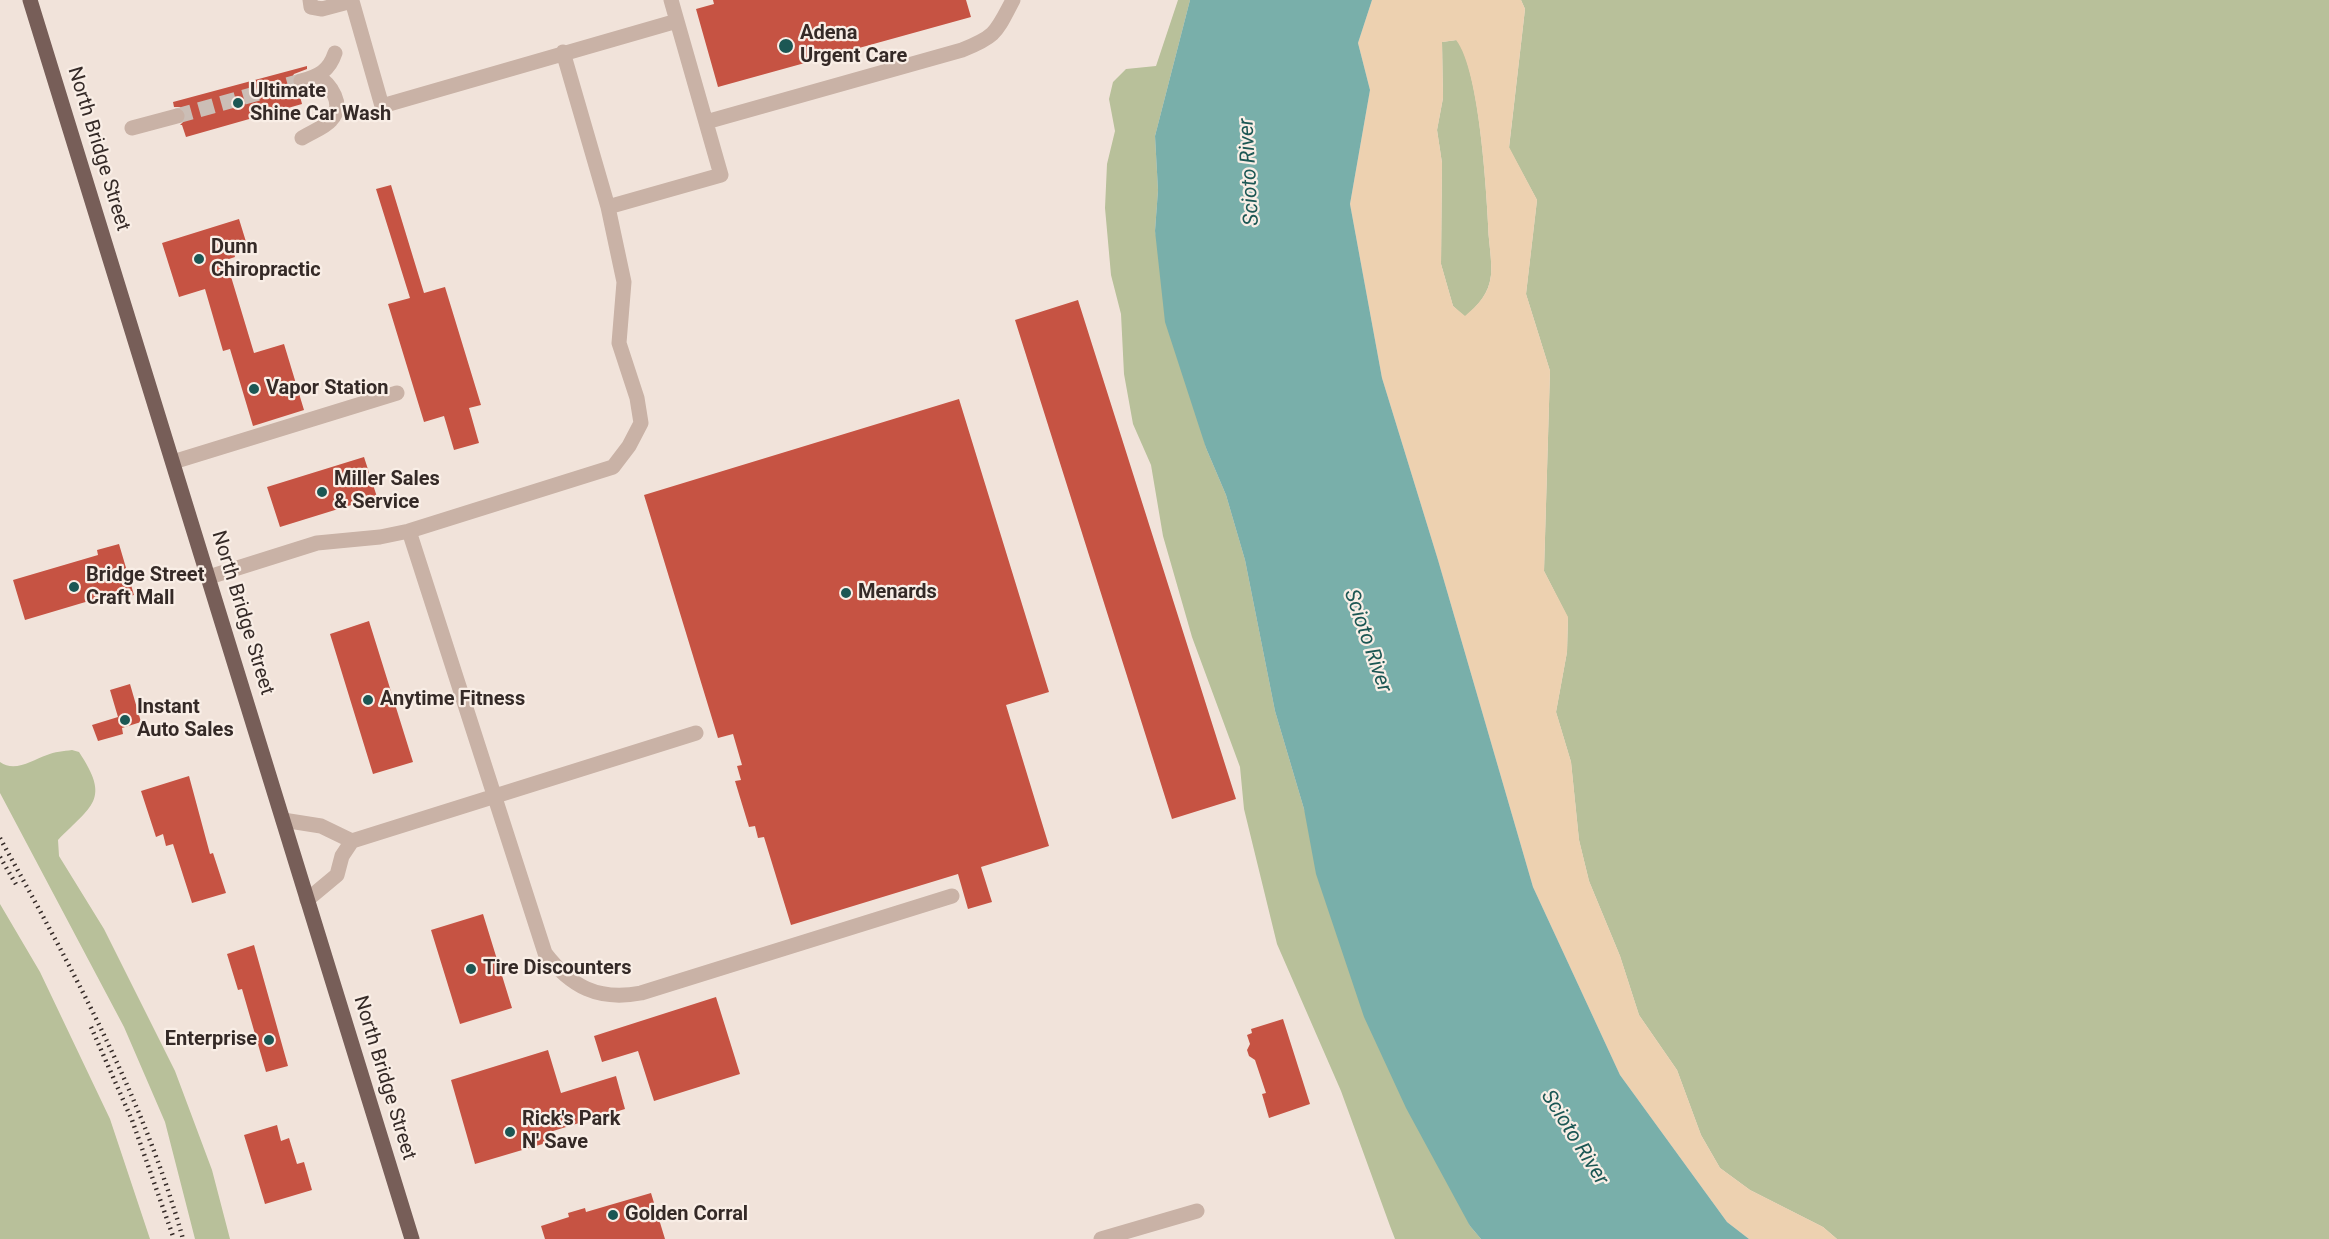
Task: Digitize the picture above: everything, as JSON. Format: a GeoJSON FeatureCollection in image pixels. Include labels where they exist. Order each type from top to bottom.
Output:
{"type":"FeatureCollection","features":[{"type":"Feature","properties":{"kind":"main road","name":"North Bridge Street"},"geometry":{"type":"LineString","coordinates":[[30,0],[412,1239]]}},
{"type":"Feature","properties":{"kind":"street"},"geometry":{"type":"LineString","coordinates":[[310,0],[311,7],[322,9],[352,1],[382,106],[677,21]]}},
{"type":"Feature","properties":{"kind":"street"},"geometry":{"type":"LineString","coordinates":[[608,207],[721,175],[671,0]]}},
{"type":"Feature","properties":{"kind":"street"},"geometry":{"type":"LineString","coordinates":[[706,122],[962,50],[984,41],[997,31],[1013,0]]}},
{"type":"Feature","properties":{"kind":"street"},"geometry":{"type":"LineString","coordinates":[[209,577],[317,543],[380,537],[409,531],[613,467],[629,446],[641,423],[637,398],[619,343],[624,282],[608,207],[563,52]]}},
{"type":"Feature","properties":{"kind":"street"},"geometry":{"type":"LineString","coordinates":[[301,81],[327,70],[335,53]]}},
{"type":"Feature","properties":{"kind":"street"},"geometry":{"type":"LineString","coordinates":[[302,138],[332,120],[336,112],[337,104],[331,89],[328,84],[316,76]]}},
{"type":"Feature","properties":{"kind":"street"},"geometry":{"type":"LineString","coordinates":[[132,128],[177,116]]}},
{"type":"Feature","properties":{"kind":"street"},"geometry":{"type":"LineString","coordinates":[[173,462],[398,393]]}},
{"type":"Feature","properties":{"kind":"street"},"geometry":{"type":"LineString","coordinates":[[409,531],[545,953],[559,972],[580,987],[600,994],[620,997],[641,993],[952,896]]}},
{"type":"Feature","properties":{"kind":"street"},"geometry":{"type":"LineString","coordinates":[[307,900],[337,875],[342,856],[352,841],[696,733]]}},
{"type":"Feature","properties":{"kind":"street"},"geometry":{"type":"LineString","coordinates":[[283,820],[321,826],[352,841]]}},
{"type":"Feature","properties":{"kind":"street"},"geometry":{"type":"LineString","coordinates":[[1101,1239],[1197,1211]]}},
{"type":"Feature","properties":{"kind":"green space"},"geometry":{"type":"Polygon","coordinates":[[[1178,0],[1190,0],[1155,136],[1158,190],[1155,231],[1206,448],[1226,495],[1245,560],[1275,711],[1304,809],[1470,1226],[1481,1239],[1395,1239],[1341,1091],[1277,944],[1244,809],[1240,767],[1192,637],[1163,536],[1151,465],[1133,424],[1124,374],[1121,314],[1111,275],[1105,208],[1107,164],[1115,131],[1109,99],[1113,82],[1126,69],[1156,66],[1178,0]]]}},
{"type":"Feature","properties":{"kind":"green space"},"geometry":{"type":"Polygon","coordinates":[[[1521,0],[2329,0],[2329,1239],[1837,1239],[1823,1227],[1750,1190],[1720,1168],[1701,1135],[1677,1070],[1639,1015],[1620,956],[1589,881],[1579,840],[1571,762],[1556,712],[1567,652],[1568,618],[1544,571],[1550,371],[1526,294],[1537,200],[1509,148],[1525,9],[1521,0]]]}},
{"type":"Feature","properties":{"kind":"green space"},"geometry":{"type":"Polygon","coordinates":[[[1457,40],[1465,56],[1477,106],[1491,266],[1490,282],[1485,293],[1465,317],[1453,306],[1441,264],[1442,163],[1437,130],[1443,98],[1442,42],[1457,40]]]}},
{"type":"Feature","properties":{"kind":"green space"},"geometry":{"type":"Polygon","coordinates":[[[72,750],[79,752],[89,768],[95,792],[88,809],[58,840],[59,856],[104,929],[175,1071],[212,1170],[230,1239],[195,1239],[165,1122],[124,1027],[0,793],[0,762],[18,766],[50,754],[72,750]]]}},
{"type":"Feature","properties":{"kind":"green space"},"geometry":{"type":"Polygon","coordinates":[[[0,904],[40,972],[110,1119],[150,1239],[0,1239],[0,904]]]}},
{"type":"Feature","properties":{"kind":"sand"},"geometry":{"type":"Polygon","coordinates":[[[1372,0],[1521,0],[1525,9],[1509,147],[1537,200],[1526,294],[1550,371],[1544,571],[1568,617],[1567,652],[1556,712],[1571,762],[1579,840],[1589,881],[1620,956],[1639,1015],[1677,1070],[1701,1135],[1720,1168],[1750,1190],[1823,1227],[1837,1239],[1749,1239],[1727,1222],[1620,1075],[1533,887],[1438,560],[1382,378],[1350,204],[1370,90],[1358,43],[1372,0]],[[1456,40],[1442,42],[1443,98],[1437,130],[1442,163],[1441,264],[1453,306],[1465,316],[1485,293],[1490,282],[1491,266],[1481,135],[1471,78],[1464,55],[1456,40]]]}},
{"type":"Feature","properties":{"kind":"water","name":"Scioto River"},"geometry":{"type":"Polygon","coordinates":[[[1190,0],[1372,0],[1358,43],[1370,90],[1350,204],[1382,378],[1438,560],[1533,887],[1620,1075],[1727,1222],[1749,1239],[1481,1239],[1470,1226],[1406,1108],[1364,1017],[1316,874],[1304,809],[1275,711],[1245,560],[1226,495],[1206,448],[1165,322],[1155,231],[1158,190],[1155,136],[1190,0]]]}},
{"type":"Feature","properties":{"kind":"building","name":"Adena Urgent Care"},"geometry":{"type":"Polygon","coordinates":[[[713,0],[966,0],[971,17],[718,87],[696,9],[714,4],[713,0]]]}},
{"type":"Feature","properties":{"kind":"building","name":"Ultimate Shine Car Wash"},"geometry":{"type":"Polygon","coordinates":[[[307,66],[307,69],[294,74],[291,79],[294,88],[303,90],[299,92],[302,104],[186,137],[180,125],[186,119],[186,113],[180,107],[174,107],[173,102],[307,66]]]}},
{"type":"Feature","properties":{"kind":"building"},"geometry":{"type":"Polygon","coordinates":[[[391,185],[424,293],[445,287],[481,405],[469,408],[479,443],[454,450],[444,416],[424,422],[388,304],[410,298],[376,189],[391,185]]]}},
{"type":"Feature","properties":{"kind":"building"},"geometry":{"type":"Polygon","coordinates":[[[239,219],[247,245],[233,250],[235,257],[226,260],[254,353],[284,344],[304,410],[253,426],[230,349],[223,351],[205,289],[179,297],[162,243],[239,219]]]}},
{"type":"Feature","properties":{"kind":"building"},"geometry":{"type":"Polygon","coordinates":[[[1078,300],[1236,799],[1172,819],[1015,320],[1078,300]]]}},
{"type":"Feature","properties":{"kind":"building","name":"Menards"},"geometry":{"type":"Polygon","coordinates":[[[959,399],[1049,692],[1006,705],[1049,846],[981,867],[992,902],[968,909],[958,874],[791,925],[764,837],[758,838],[755,826],[749,827],[735,781],[741,780],[737,766],[742,765],[733,734],[718,738],[644,495],[959,399]]]}},
{"type":"Feature","properties":{"kind":"building","name":"Miller Sales & Service"},"geometry":{"type":"Polygon","coordinates":[[[364,457],[377,497],[280,527],[267,487],[364,457]]]}},
{"type":"Feature","properties":{"kind":"building","name":"Bridge Street Craft Mall"},"geometry":{"type":"Polygon","coordinates":[[[119,544],[134,595],[111,601],[109,595],[25,620],[13,580],[98,555],[97,550],[119,544]]]}},
{"type":"Feature","properties":{"kind":"building"},"geometry":{"type":"Polygon","coordinates":[[[369,621],[413,762],[373,774],[330,634],[369,621]]]}},
{"type":"Feature","properties":{"kind":"building","name":"Instant Auto Sales"},"geometry":{"type":"Polygon","coordinates":[[[130,684],[141,722],[122,728],[123,734],[98,741],[92,725],[118,717],[110,690],[130,684]]]}},
{"type":"Feature","properties":{"kind":"building"},"geometry":{"type":"Polygon","coordinates":[[[189,776],[210,854],[213,853],[226,893],[192,903],[173,844],[166,846],[163,834],[156,837],[141,791],[189,776]]]}},
{"type":"Feature","properties":{"kind":"building","name":"Tire Discounters"},"geometry":{"type":"Polygon","coordinates":[[[483,914],[512,1008],[460,1024],[431,930],[483,914]]]}},
{"type":"Feature","properties":{"kind":"building"},"geometry":{"type":"Polygon","coordinates":[[[254,945],[288,1066],[266,1072],[242,989],[238,990],[227,954],[254,945]]]}},
{"type":"Feature","properties":{"kind":"building"},"geometry":{"type":"Polygon","coordinates":[[[716,997],[740,1074],[654,1101],[638,1051],[602,1062],[594,1036],[716,997]]]}},
{"type":"Feature","properties":{"kind":"building"},"geometry":{"type":"Polygon","coordinates":[[[1283,1019],[1310,1104],[1269,1118],[1262,1094],[1266,1093],[1255,1060],[1249,1056],[1247,1050],[1250,1044],[1247,1035],[1252,1033],[1251,1029],[1283,1019]]]}},
{"type":"Feature","properties":{"kind":"building"},"geometry":{"type":"Polygon","coordinates":[[[548,1050],[561,1093],[616,1076],[625,1109],[553,1131],[556,1140],[475,1164],[451,1080],[548,1050]]]}},
{"type":"Feature","properties":{"kind":"building"},"geometry":{"type":"Polygon","coordinates":[[[277,1125],[281,1141],[289,1138],[297,1164],[304,1162],[312,1190],[265,1204],[244,1135],[277,1125]]]}},
{"type":"Feature","properties":{"kind":"building","name":"Golden Corral"},"geometry":{"type":"Polygon","coordinates":[[[651,1193],[665,1239],[545,1239],[541,1226],[569,1217],[568,1213],[585,1208],[586,1212],[651,1193]]]}},
{"type":"Feature","properties":{"kind":"tunnel"},"geometry":{"type":"LineString","coordinates":[[177,116],[301,81]]}},
{"type":"Feature","properties":{"kind":"railway"},"geometry":{"type":"LineString","coordinates":[[0,838],[79,984],[126,1083],[148,1134],[183,1239]]}},
{"type":"Feature","properties":{"kind":"railway"},"geometry":{"type":"LineString","coordinates":[[0,857],[17,886]]}},
{"type":"Feature","properties":{"kind":"railway"},"geometry":{"type":"LineString","coordinates":[[91,1027],[132,1120],[174,1239]]}},
{"type":"Feature","properties":{"kind":"place","name":"Adena Urgent Care"},"geometry":{"type":"Point","coordinates":[786,46]}},
{"type":"Feature","properties":{"kind":"place","name":"Ultimate Shine Car Wash"},"geometry":{"type":"Point","coordinates":[238,103]}},
{"type":"Feature","properties":{"kind":"place","name":"Dunn Chiropractic"},"geometry":{"type":"Point","coordinates":[199,259]}},
{"type":"Feature","properties":{"kind":"place","name":"Vapor Station"},"geometry":{"type":"Point","coordinates":[254,389]}},
{"type":"Feature","properties":{"kind":"place","name":"Miller Sales & Service"},"geometry":{"type":"Point","coordinates":[322,492]}},
{"type":"Feature","properties":{"kind":"place","name":"Bridge Street Craft Mall"},"geometry":{"type":"Point","coordinates":[74,587]}},
{"type":"Feature","properties":{"kind":"place","name":"Menards"},"geometry":{"type":"Point","coordinates":[846,593]}},
{"type":"Feature","properties":{"kind":"place","name":"Anytime Fitness"},"geometry":{"type":"Point","coordinates":[368,700]}},
{"type":"Feature","properties":{"kind":"place","name":"Instant Auto Sales"},"geometry":{"type":"Point","coordinates":[125,720]}},
{"type":"Feature","properties":{"kind":"place","name":"Tire Discounters"},"geometry":{"type":"Point","coordinates":[471,969]}},
{"type":"Feature","properties":{"kind":"place","name":"Enterprise"},"geometry":{"type":"Point","coordinates":[269,1040]}},
{"type":"Feature","properties":{"kind":"place","name":"Rick's Park N' Save"},"geometry":{"type":"Point","coordinates":[510,1132]}},
{"type":"Feature","properties":{"kind":"place","name":"Golden Corral"},"geometry":{"type":"Point","coordinates":[613,1215]}}]}
